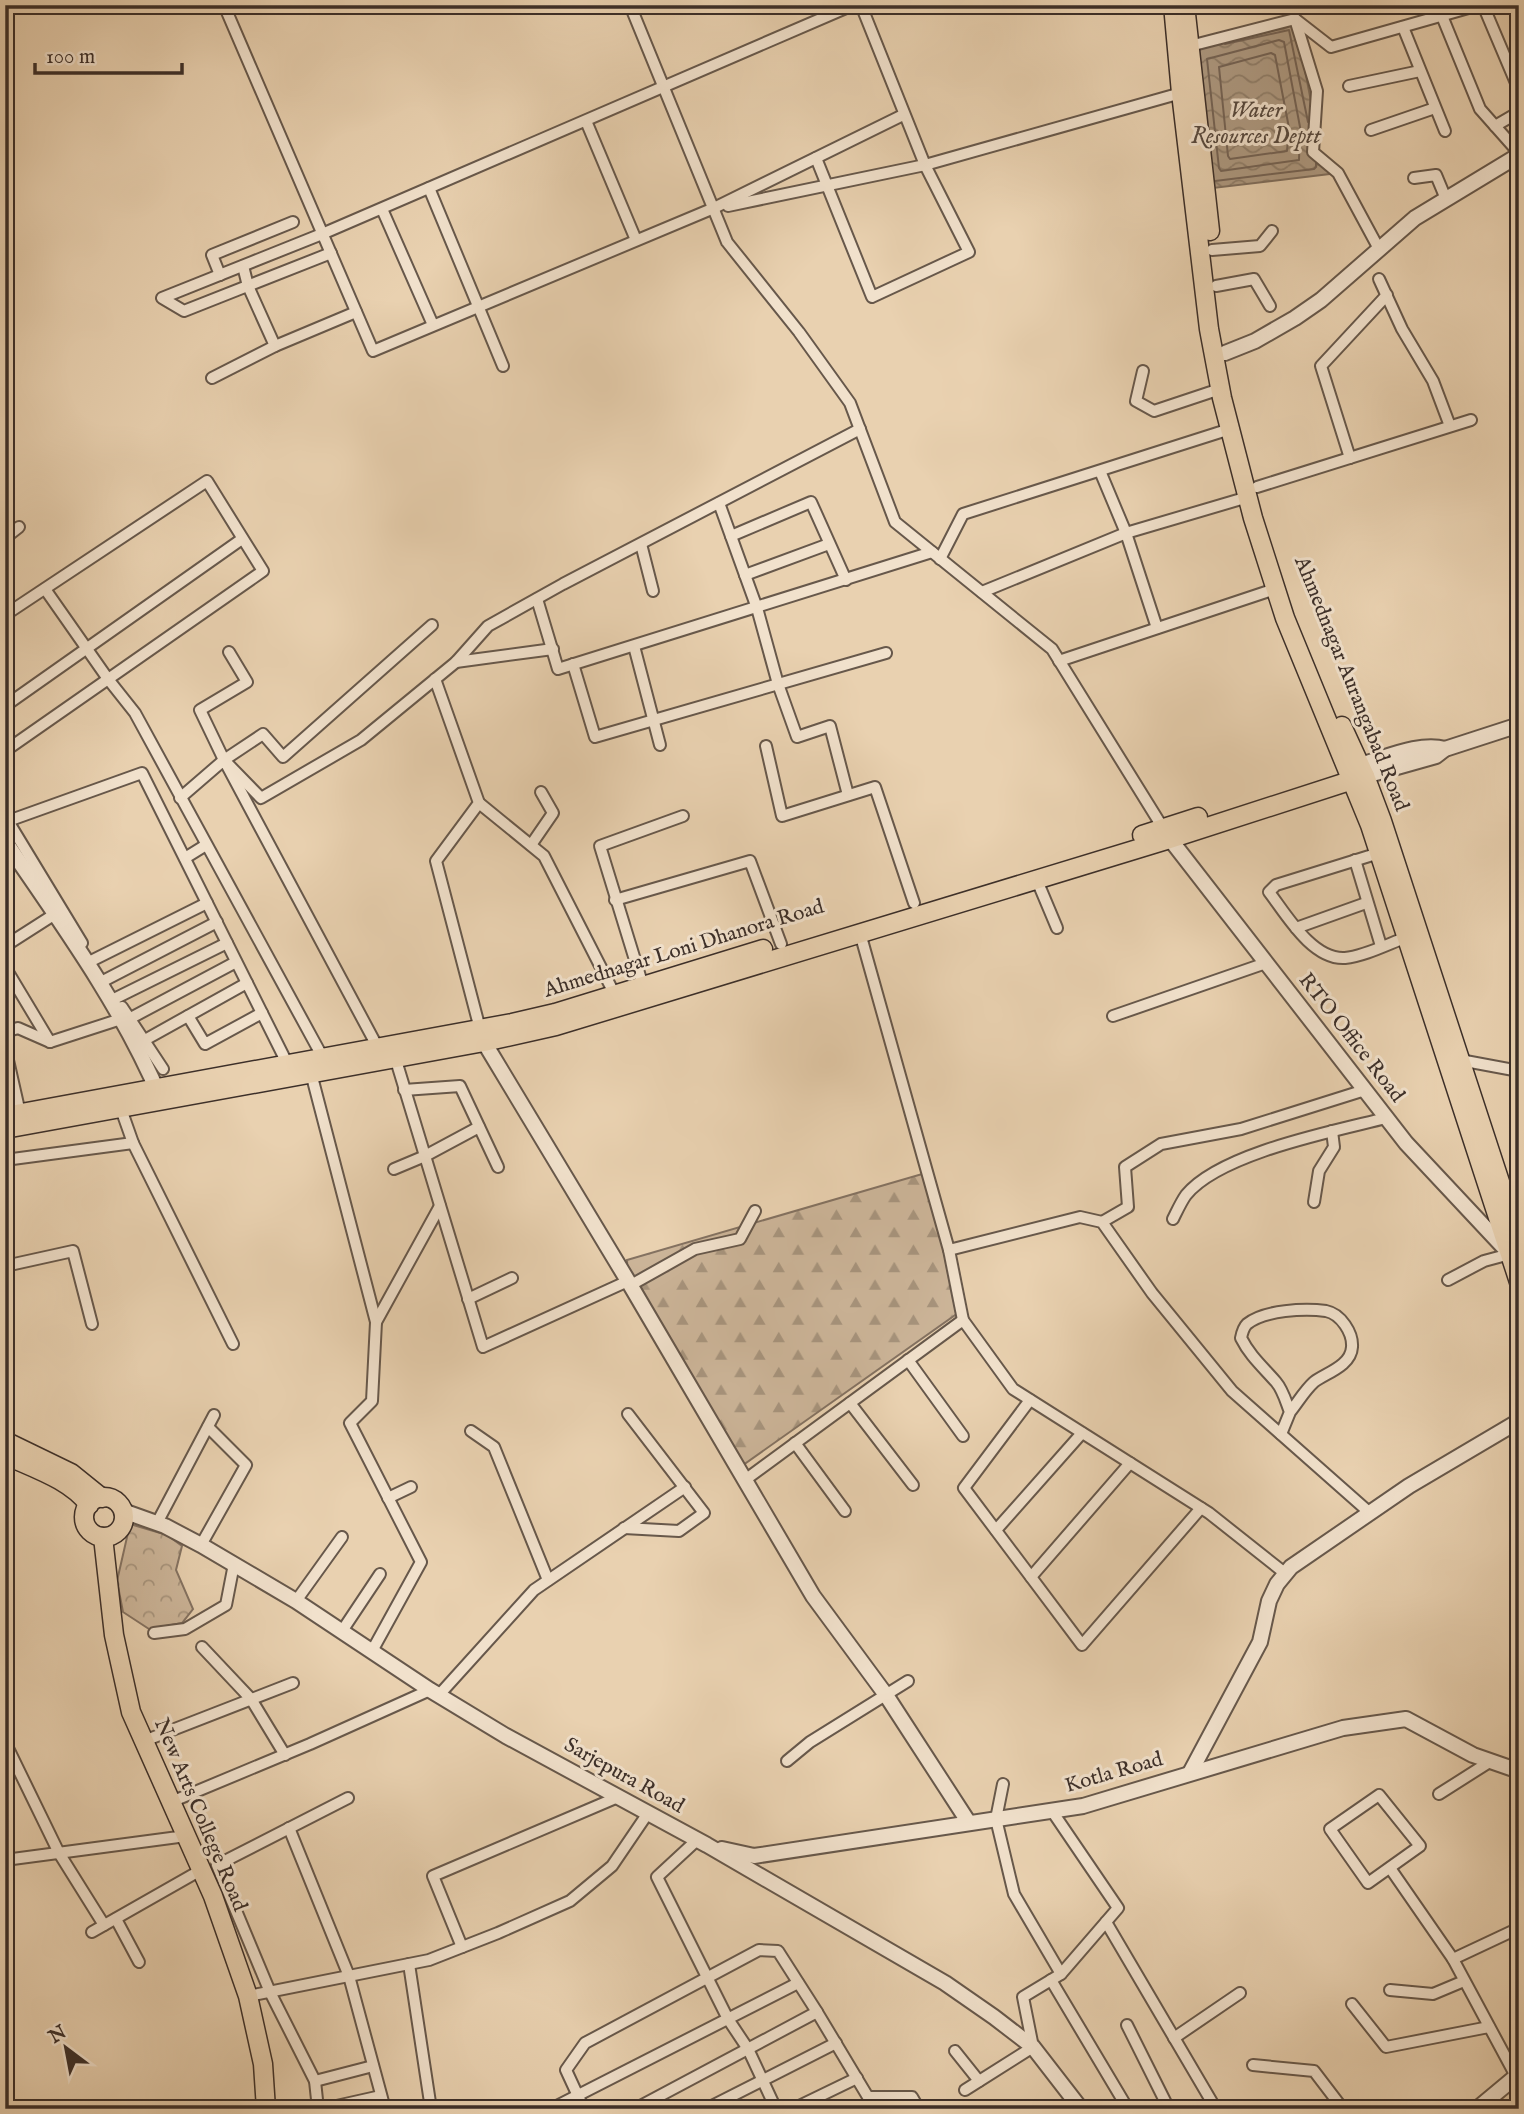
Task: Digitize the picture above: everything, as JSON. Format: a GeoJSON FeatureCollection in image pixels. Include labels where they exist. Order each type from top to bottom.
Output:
{"type":"FeatureCollection","features":[{"type":"Feature","properties":{"kind":"main road"},"geometry":{"type":"LineString","coordinates":[[1173,5],[1209,329],[1230,429],[1252,492],[1275,589],[1356,772],[1379,853],[1514,1247],[1519,1282]]}},
{"type":"Feature","properties":{"kind":"main road","name":"Ahmednagar Aurangabad Road"},"geometry":{"type":"LineString","coordinates":[[1185,5],[1225,353],[1252,492],[1460,1060],[1514,1247]]}},
{"type":"Feature","properties":{"kind":"main road","name":"Ahmednagar Loni Dhanora Road"},"geometry":{"type":"LineString","coordinates":[[5,1129],[121,1109],[159,1095],[322,1056],[377,1046],[556,1026],[1036,878],[1356,772]]}},
{"type":"Feature","properties":{"kind":"main road","name":"Ahmednagar Loni Dhanora Road"},"geometry":{"type":"LineString","coordinates":[[13,1114],[311,1073],[395,1057],[482,1035],[915,902],[1166,834]]}},
{"type":"Feature","properties":{"kind":"main road"},"geometry":{"type":"LineString","coordinates":[[5,1441],[71,1473],[95,1502]]}},
{"type":"Feature","properties":{"kind":"main road"},"geometry":{"type":"LineString","coordinates":[[5,1455],[95,1502]]}},
{"type":"Feature","properties":{"kind":"main road"},"geometry":{"type":"LineString","coordinates":[[111,1498],[119,1503],[124,1511],[120,1530],[113,1535],[95,1535],[85,1523],[85,1515],[95,1502],[111,1498]]}},
{"type":"Feature","properties":{"kind":"main road","name":"New Arts College Road"},"geometry":{"type":"LineString","coordinates":[[103,1537],[114,1635],[131,1712],[213,1896],[248,1996],[263,2064],[266,2109]]}},
{"type":"Feature","properties":{"kind":"street"},"geometry":{"type":"LineString","coordinates":[[224,5],[373,351],[715,208],[903,115]]}},
{"type":"Feature","properties":{"kind":"street"},"geometry":{"type":"LineString","coordinates":[[630,5],[727,242],[799,332],[850,402],[895,522],[1052,649],[1166,834]]}},
{"type":"Feature","properties":{"kind":"street"},"geometry":{"type":"LineString","coordinates":[[331,253],[184,311],[162,298],[382,209],[853,5]]}},
{"type":"Feature","properties":{"kind":"street"},"geometry":{"type":"LineString","coordinates":[[816,158],[872,297],[969,251],[903,115],[861,5]]}},
{"type":"Feature","properties":{"kind":"street"},"geometry":{"type":"LineString","coordinates":[[1295,19],[1331,47],[1481,5],[1516,78],[1519,90]]}},
{"type":"Feature","properties":{"kind":"street"},"geometry":{"type":"LineString","coordinates":[[1225,353],[1255,341],[1296,318],[1321,300],[1415,218],[1519,154],[1480,109],[1442,16]]}},
{"type":"Feature","properties":{"kind":"street"},"geometry":{"type":"LineString","coordinates":[[1190,46],[1295,19]]}},
{"type":"Feature","properties":{"kind":"street"},"geometry":{"type":"LineString","coordinates":[[1295,19],[1317,91],[1313,152],[1338,173],[1378,249]]}},
{"type":"Feature","properties":{"kind":"street"},"geometry":{"type":"LineString","coordinates":[[1402,27],[1445,131]]}},
{"type":"Feature","properties":{"kind":"street"},"geometry":{"type":"LineString","coordinates":[[1349,86],[1420,71]]}},
{"type":"Feature","properties":{"kind":"street"},"geometry":{"type":"LineString","coordinates":[[715,208],[761,201],[925,165],[1181,93]]}},
{"type":"Feature","properties":{"kind":"street"},"geometry":{"type":"LineString","coordinates":[[1371,130],[1435,108]]}},
{"type":"Feature","properties":{"kind":"street"},"geometry":{"type":"LineString","coordinates":[[1495,126],[1519,112]]}},
{"type":"Feature","properties":{"kind":"street"},"geometry":{"type":"LineString","coordinates":[[586,121],[636,240]]}},
{"type":"Feature","properties":{"kind":"street"},"geometry":{"type":"LineString","coordinates":[[1414,178],[1436,175],[1446,199]]}},
{"type":"Feature","properties":{"kind":"street"},"geometry":{"type":"LineString","coordinates":[[429,188],[503,366]]}},
{"type":"Feature","properties":{"kind":"street"},"geometry":{"type":"LineString","coordinates":[[382,209],[433,326]]}},
{"type":"Feature","properties":{"kind":"street"},"geometry":{"type":"LineString","coordinates":[[220,275],[212,256],[293,222]]}},
{"type":"Feature","properties":{"kind":"street"},"geometry":{"type":"LineString","coordinates":[[1212,250],[1260,246],[1272,231]]}},
{"type":"Feature","properties":{"kind":"street"},"geometry":{"type":"LineString","coordinates":[[253,238],[262,258]]}},
{"type":"Feature","properties":{"kind":"street"},"geometry":{"type":"LineString","coordinates":[[243,266],[248,286],[275,346]]}},
{"type":"Feature","properties":{"kind":"street"},"geometry":{"type":"LineString","coordinates":[[1216,286],[1254,279],[1270,306]]}},
{"type":"Feature","properties":{"kind":"street"},"geometry":{"type":"LineString","coordinates":[[1379,279],[1402,329],[1433,381],[1450,426]]}},
{"type":"Feature","properties":{"kind":"street"},"geometry":{"type":"LineString","coordinates":[[1350,458],[1321,366],[1387,295]]}},
{"type":"Feature","properties":{"kind":"street"},"geometry":{"type":"LineString","coordinates":[[212,378],[275,346],[356,312]]}},
{"type":"Feature","properties":{"kind":"street"},"geometry":{"type":"LineString","coordinates":[[1143,371],[1136,401],[1154,411],[1220,389]]}},
{"type":"Feature","properties":{"kind":"street"},"geometry":{"type":"LineString","coordinates":[[982,592],[1126,533],[1471,420]]}},
{"type":"Feature","properties":{"kind":"street"},"geometry":{"type":"LineString","coordinates":[[224,760],[261,798],[361,740],[456,662],[488,626],[860,429]]}},
{"type":"Feature","properties":{"kind":"street"},"geometry":{"type":"LineString","coordinates":[[537,599],[558,669],[846,580],[936,556],[963,514],[1230,429]]}},
{"type":"Feature","properties":{"kind":"street"},"geometry":{"type":"LineString","coordinates":[[1100,471],[1126,533],[1157,628]]}},
{"type":"Feature","properties":{"kind":"street"},"geometry":{"type":"LineString","coordinates":[[5,615],[207,481],[263,571],[5,751]]}},
{"type":"Feature","properties":{"kind":"street"},"geometry":{"type":"LineString","coordinates":[[731,536],[811,502],[846,580]]}},
{"type":"Feature","properties":{"kind":"street"},"geometry":{"type":"LineString","coordinates":[[719,503],[757,608],[778,684],[797,737],[830,726],[848,795]]}},
{"type":"Feature","properties":{"kind":"street"},"geometry":{"type":"LineString","coordinates":[[5,538],[19,527]]}},
{"type":"Feature","properties":{"kind":"street"},"geometry":{"type":"LineString","coordinates":[[5,706],[243,539]]}},
{"type":"Feature","properties":{"kind":"street"},"geometry":{"type":"LineString","coordinates":[[641,544],[653,591]]}},
{"type":"Feature","properties":{"kind":"street"},"geometry":{"type":"LineString","coordinates":[[745,575],[829,544]]}},
{"type":"Feature","properties":{"kind":"street"},"geometry":{"type":"LineString","coordinates":[[45,589],[135,713],[322,1056]]}},
{"type":"Feature","properties":{"kind":"street"},"geometry":{"type":"LineString","coordinates":[[1059,661],[1275,589]]}},
{"type":"Feature","properties":{"kind":"street"},"geometry":{"type":"LineString","coordinates":[[180,798],[224,760],[263,734],[283,757],[432,625]]}},
{"type":"Feature","properties":{"kind":"street"},"geometry":{"type":"LineString","coordinates":[[634,646],[660,745]]}},
{"type":"Feature","properties":{"kind":"street"},"geometry":{"type":"LineString","coordinates":[[456,662],[553,649]]}},
{"type":"Feature","properties":{"kind":"street"},"geometry":{"type":"LineString","coordinates":[[229,652],[247,682],[200,710],[377,1046]]}},
{"type":"Feature","properties":{"kind":"street"},"geometry":{"type":"LineString","coordinates":[[573,664],[595,737],[886,653]]}},
{"type":"Feature","properties":{"kind":"street"},"geometry":{"type":"LineString","coordinates":[[435,679],[479,803],[544,856],[615,995]]}},
{"type":"Feature","properties":{"kind":"street"},"geometry":{"type":"LineString","coordinates":[[1356,772],[1434,746],[1445,749],[1519,725]]}},
{"type":"Feature","properties":{"kind":"street"},"geometry":{"type":"LineString","coordinates":[[766,746],[782,816],[875,787],[915,902]]}},
{"type":"Feature","properties":{"kind":"street"},"geometry":{"type":"LineString","coordinates":[[159,1095],[116,998],[8,821],[142,773],[287,1063]]}},
{"type":"Feature","properties":{"kind":"street"},"geometry":{"type":"LineString","coordinates":[[531,845],[553,813],[541,792]]}},
{"type":"Feature","properties":{"kind":"street"},"geometry":{"type":"LineString","coordinates":[[479,803],[436,862],[482,1035],[813,1596],[887,1695],[969,1824]]}},
{"type":"Feature","properties":{"kind":"street"},"geometry":{"type":"LineString","coordinates":[[643,986],[600,846],[683,816]]}},
{"type":"Feature","properties":{"kind":"street","name":"RTO Office Road"},"geometry":{"type":"LineString","coordinates":[[1166,834],[1406,1143],[1514,1247]]}},
{"type":"Feature","properties":{"kind":"street"},"geometry":{"type":"LineString","coordinates":[[5,841],[125,1019],[163,1069]]}},
{"type":"Feature","properties":{"kind":"street"},"geometry":{"type":"LineString","coordinates":[[185,858],[206,845]]}},
{"type":"Feature","properties":{"kind":"street"},"geometry":{"type":"LineString","coordinates":[[1379,853],[1276,885],[1269,892],[1306,940],[1332,956],[1343,958],[1355,955],[1407,937]]}},
{"type":"Feature","properties":{"kind":"street"},"geometry":{"type":"LineString","coordinates":[[1355,860],[1381,946]]}},
{"type":"Feature","properties":{"kind":"street"},"geometry":{"type":"LineString","coordinates":[[615,900],[750,861],[781,944]]}},
{"type":"Feature","properties":{"kind":"street"},"geometry":{"type":"LineString","coordinates":[[1036,878],[1057,928]]}},
{"type":"Feature","properties":{"kind":"street"},"geometry":{"type":"LineString","coordinates":[[93,960],[207,902]]}},
{"type":"Feature","properties":{"kind":"street"},"geometry":{"type":"LineString","coordinates":[[1296,928],[1366,903]]}},
{"type":"Feature","properties":{"kind":"street"},"geometry":{"type":"LineString","coordinates":[[5,946],[55,914]]}},
{"type":"Feature","properties":{"kind":"street"},"geometry":{"type":"LineString","coordinates":[[105,980],[217,922]]}},
{"type":"Feature","properties":{"kind":"street"},"geometry":{"type":"LineString","coordinates":[[860,933],[949,1250],[963,1320],[1013,1389],[1200,1508],[1286,1574]]}},
{"type":"Feature","properties":{"kind":"street"},"geometry":{"type":"LineString","coordinates":[[116,998],[227,943]]}},
{"type":"Feature","properties":{"kind":"street"},"geometry":{"type":"LineString","coordinates":[[5,1032],[18,1028],[50,1042],[125,1019],[236,962]]}},
{"type":"Feature","properties":{"kind":"street"},"geometry":{"type":"LineString","coordinates":[[1114,1016],[1266,963]]}},
{"type":"Feature","properties":{"kind":"street"},"geometry":{"type":"LineString","coordinates":[[5,967],[50,1042]]}},
{"type":"Feature","properties":{"kind":"street"},"geometry":{"type":"LineString","coordinates":[[143,1041],[247,983]]}},
{"type":"Feature","properties":{"kind":"street"},"geometry":{"type":"LineString","coordinates":[[188,1016],[205,1044],[262,1013]]}},
{"type":"Feature","properties":{"kind":"street"},"geometry":{"type":"LineString","coordinates":[[5,1047],[13,1114]]}},
{"type":"Feature","properties":{"kind":"street"},"geometry":{"type":"LineString","coordinates":[[395,1057],[483,1347],[630,1283],[695,1249],[740,1239],[755,1211]]}},
{"type":"Feature","properties":{"kind":"street"},"geometry":{"type":"LineString","coordinates":[[1460,1060],[1519,1071]]}},
{"type":"Feature","properties":{"kind":"street"},"geometry":{"type":"LineString","coordinates":[[311,1073],[376,1322],[372,1401],[350,1423],[421,1562],[372,1651]]}},
{"type":"Feature","properties":{"kind":"street"},"geometry":{"type":"LineString","coordinates":[[404,1090],[460,1086],[498,1167]]}},
{"type":"Feature","properties":{"kind":"street"},"geometry":{"type":"LineString","coordinates":[[1102,1222],[1128,1206],[1125,1167],[1161,1144],[1241,1129],[1365,1090]]}},
{"type":"Feature","properties":{"kind":"street"},"geometry":{"type":"LineString","coordinates":[[121,1109],[133,1143],[233,1344]]}},
{"type":"Feature","properties":{"kind":"street"},"geometry":{"type":"LineString","coordinates":[[1173,1219],[1187,1194],[1231,1165],[1262,1152],[1386,1118]]}},
{"type":"Feature","properties":{"kind":"street"},"geometry":{"type":"LineString","coordinates":[[394,1169],[479,1127]]}},
{"type":"Feature","properties":{"kind":"street"},"geometry":{"type":"LineString","coordinates":[[1314,1202],[1319,1171],[1334,1147],[1332,1131]]}},
{"type":"Feature","properties":{"kind":"street"},"geometry":{"type":"LineString","coordinates":[[5,1160],[133,1143]]}},
{"type":"Feature","properties":{"kind":"street"},"geometry":{"type":"LineString","coordinates":[[376,1322],[440,1206]]}},
{"type":"Feature","properties":{"kind":"street"},"geometry":{"type":"LineString","coordinates":[[949,1250],[1080,1217],[1102,1222],[1152,1293],[1232,1391],[1370,1513]]}},
{"type":"Feature","properties":{"kind":"street"},"geometry":{"type":"LineString","coordinates":[[1448,1280],[1514,1247]]}},
{"type":"Feature","properties":{"kind":"street"},"geometry":{"type":"LineString","coordinates":[[5,1266],[73,1251],[92,1324]]}},
{"type":"Feature","properties":{"kind":"street"},"geometry":{"type":"LineString","coordinates":[[468,1299],[512,1278]]}},
{"type":"Feature","properties":{"kind":"street"},"geometry":{"type":"LineString","coordinates":[[1281,1434],[1290,1412],[1313,1383],[1345,1362],[1353,1351],[1352,1338],[1347,1328],[1327,1311],[1299,1310],[1268,1315],[1249,1322],[1243,1329],[1241,1338],[1247,1349],[1275,1381],[1290,1412]]}},
{"type":"Feature","properties":{"kind":"street"},"geometry":{"type":"LineString","coordinates":[[745,1480],[963,1320]]}},
{"type":"Feature","properties":{"kind":"street"},"geometry":{"type":"LineString","coordinates":[[908,1360],[964,1436]]}},
{"type":"Feature","properties":{"kind":"street"},"geometry":{"type":"LineString","coordinates":[[1030,1400],[964,1488],[1082,1645],[1200,1508]]}},
{"type":"Feature","properties":{"kind":"street"},"geometry":{"type":"LineString","coordinates":[[850,1403],[913,1485]]}},
{"type":"Feature","properties":{"kind":"street"},"geometry":{"type":"LineString","coordinates":[[624,1528],[680,1531],[704,1513],[628,1414]]}},
{"type":"Feature","properties":{"kind":"street"},"geometry":{"type":"LineString","coordinates":[[157,1523],[214,1415]]}},
{"type":"Feature","properties":{"kind":"street"},"geometry":{"type":"LineString","coordinates":[[1189,1773],[1260,1642],[1269,1601],[1277,1584],[1291,1567],[1409,1486],[1519,1421]]}},
{"type":"Feature","properties":{"kind":"street"},"geometry":{"type":"LineString","coordinates":[[201,1545],[246,1465],[208,1427]]}},
{"type":"Feature","properties":{"kind":"street"},"geometry":{"type":"LineString","coordinates":[[471,1431],[495,1447],[548,1580]]}},
{"type":"Feature","properties":{"kind":"street"},"geometry":{"type":"LineString","coordinates":[[996,1530],[1082,1433]]}},
{"type":"Feature","properties":{"kind":"street"},"geometry":{"type":"LineString","coordinates":[[795,1443],[845,1511]]}},
{"type":"Feature","properties":{"kind":"street"},"geometry":{"type":"LineString","coordinates":[[1031,1577],[1130,1463]]}},
{"type":"Feature","properties":{"kind":"street"},"geometry":{"type":"LineString","coordinates":[[171,1802],[435,1693],[534,1590],[685,1486]]}},
{"type":"Feature","properties":{"kind":"street"},"geometry":{"type":"LineString","coordinates":[[388,1498],[411,1487]]}},
{"type":"Feature","properties":{"kind":"street","name":"Sarjepura Road"},"geometry":{"type":"LineString","coordinates":[[124,1511],[157,1523],[201,1545],[296,1601],[435,1693],[506,1735],[702,1842],[944,1983],[995,2017],[1032,2047],[1081,2109]]}},
{"type":"Feature","properties":{"kind":"street"},"geometry":{"type":"LineString","coordinates":[[296,1601],[342,1537]]}},
{"type":"Feature","properties":{"kind":"street"},"geometry":{"type":"LineString","coordinates":[[154,1633],[185,1629],[226,1605],[234,1564]]}},
{"type":"Feature","properties":{"kind":"street"},"geometry":{"type":"LineString","coordinates":[[342,1631],[380,1574]]}},
{"type":"Feature","properties":{"kind":"street"},"geometry":{"type":"LineString","coordinates":[[202,1647],[251,1699],[285,1755]]}},
{"type":"Feature","properties":{"kind":"street"},"geometry":{"type":"LineString","coordinates":[[787,1761],[810,1742],[908,1681]]}},
{"type":"Feature","properties":{"kind":"street"},"geometry":{"type":"LineString","coordinates":[[144,1741],[293,1683]]}},
{"type":"Feature","properties":{"kind":"street","name":"Kotla Road"},"geometry":{"type":"LineString","coordinates":[[702,1842],[754,1856],[1083,1806],[1343,1728],[1406,1719],[1473,1755],[1519,1771]]}},
{"type":"Feature","properties":{"kind":"street"},"geometry":{"type":"LineString","coordinates":[[5,1742],[59,1853],[104,1925]]}},
{"type":"Feature","properties":{"kind":"street"},"geometry":{"type":"LineString","coordinates":[[1439,1794],[1491,1761]]}},
{"type":"Feature","properties":{"kind":"street"},"geometry":{"type":"LineString","coordinates":[[1003,1784],[996,1819],[1014,1894],[1128,2109]]}},
{"type":"Feature","properties":{"kind":"street"},"geometry":{"type":"LineString","coordinates":[[1379,1795],[1420,1846],[1390,1868],[1368,1883],[1330,1829],[1379,1795]]}},
{"type":"Feature","properties":{"kind":"street"},"geometry":{"type":"LineString","coordinates":[[463,1947],[433,1876],[618,1797]]}},
{"type":"Feature","properties":{"kind":"street"},"geometry":{"type":"LineString","coordinates":[[348,1798],[217,1866],[270,1992],[315,2081],[320,2109],[381,2096]]}},
{"type":"Feature","properties":{"kind":"street"},"geometry":{"type":"LineString","coordinates":[[965,2090],[1032,2047],[1023,1997],[1056,1977],[1118,1908],[1052,1811]]}},
{"type":"Feature","properties":{"kind":"street"},"geometry":{"type":"LineString","coordinates":[[248,1996],[429,1960],[570,1901],[612,1866],[648,1813]]}},
{"type":"Feature","properties":{"kind":"street"},"geometry":{"type":"LineString","coordinates":[[289,1828],[349,1976],[385,2109]]}},
{"type":"Feature","properties":{"kind":"street"},"geometry":{"type":"LineString","coordinates":[[5,1860],[186,1836]]}},
{"type":"Feature","properties":{"kind":"street"},"geometry":{"type":"LineString","coordinates":[[702,1842],[657,1877],[728,2019],[748,2049],[776,2109]]}},
{"type":"Feature","properties":{"kind":"street"},"geometry":{"type":"LineString","coordinates":[[1390,1868],[1453,1959],[1518,2078],[1477,2109]]}},
{"type":"Feature","properties":{"kind":"street"},"geometry":{"type":"LineString","coordinates":[[92,1932],[201,1870]]}},
{"type":"Feature","properties":{"kind":"street"},"geometry":{"type":"LineString","coordinates":[[116,1919],[139,1962]]}},
{"type":"Feature","properties":{"kind":"street"},"geometry":{"type":"LineString","coordinates":[[1106,1922],[1216,2109]]}},
{"type":"Feature","properties":{"kind":"street"},"geometry":{"type":"LineString","coordinates":[[1453,1959],[1519,1928]]}},
{"type":"Feature","properties":{"kind":"street"},"geometry":{"type":"LineString","coordinates":[[584,2109],[566,2070],[585,2043],[759,1950],[778,1951],[868,2097],[912,2097],[919,2109]]}},
{"type":"Feature","properties":{"kind":"street"},"geometry":{"type":"LineString","coordinates":[[409,1964],[431,2109]]}},
{"type":"Feature","properties":{"kind":"street"},"geometry":{"type":"LineString","coordinates":[[1390,1990],[1433,1994],[1464,1981]]}},
{"type":"Feature","properties":{"kind":"street"},"geometry":{"type":"LineString","coordinates":[[551,2109],[798,1983]]}},
{"type":"Feature","properties":{"kind":"street"},"geometry":{"type":"LineString","coordinates":[[1174,2038],[1240,1993]]}},
{"type":"Feature","properties":{"kind":"street"},"geometry":{"type":"LineString","coordinates":[[1352,2004],[1386,2047],[1489,2027]]}},
{"type":"Feature","properties":{"kind":"street"},"geometry":{"type":"LineString","coordinates":[[635,2109],[817,2012]]}},
{"type":"Feature","properties":{"kind":"street"},"geometry":{"type":"LineString","coordinates":[[1127,2025],[1169,2109]]}},
{"type":"Feature","properties":{"kind":"street"},"geometry":{"type":"LineString","coordinates":[[706,2109],[836,2043]]}},
{"type":"Feature","properties":{"kind":"street"},"geometry":{"type":"LineString","coordinates":[[956,2051],[979,2081]]}},
{"type":"Feature","properties":{"kind":"street"},"geometry":{"type":"LineString","coordinates":[[1253,2065],[1314,2071],[1343,2109]]}},
{"type":"Feature","properties":{"kind":"street"},"geometry":{"type":"LineString","coordinates":[[315,2081],[373,2066]]}},
{"type":"Feature","properties":{"kind":"street"},"geometry":{"type":"LineString","coordinates":[[793,2109],[857,2078]]}},
{"type":"Feature","properties":{"kind":"green space"},"geometry":{"type":"Polygon","coordinates":[[[929,1172],[958,1313],[736,1470],[628,1281],[627,1260],[929,1172]]]}},
{"type":"Feature","properties":{"kind":"green space"},"geometry":{"type":"Polygon","coordinates":[[[130,1524],[167,1535],[182,1546],[176,1570],[193,1609],[182,1623],[149,1629],[123,1612],[117,1581],[130,1524]]]}},
{"type":"Feature","properties":{"kind":"water","name":"Water Resources Deptt"},"geometry":{"type":"Polygon","coordinates":[[[1295,19],[1316,127],[1313,152],[1338,173],[1205,189],[1190,46],[1295,19]]]}}]}
